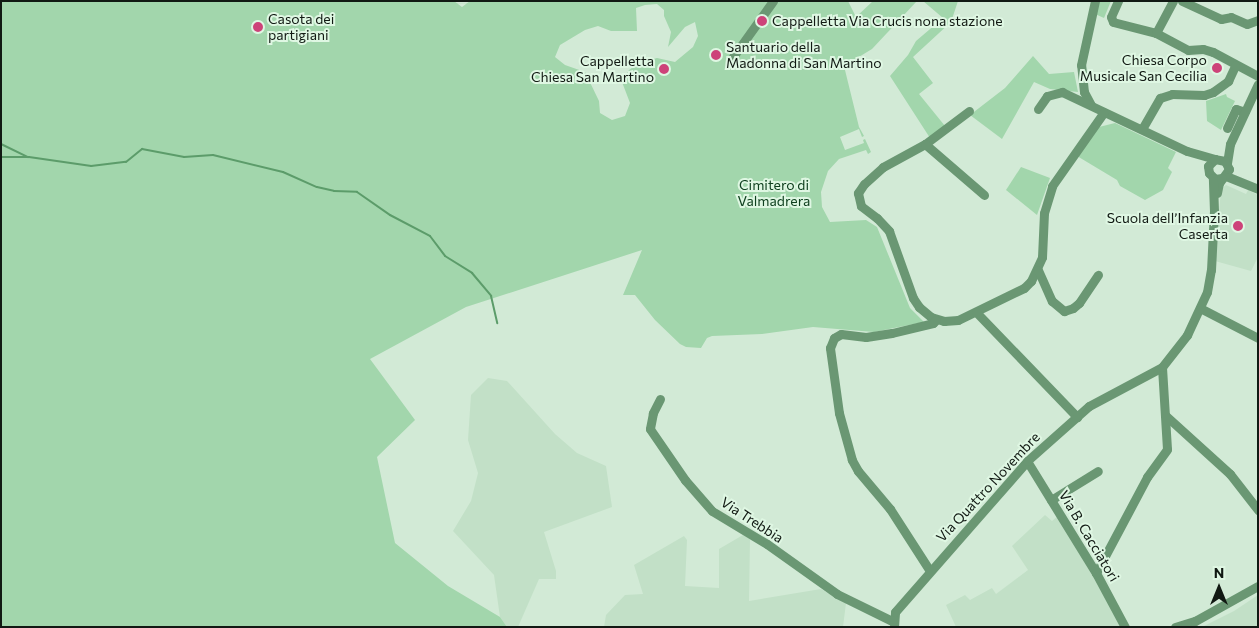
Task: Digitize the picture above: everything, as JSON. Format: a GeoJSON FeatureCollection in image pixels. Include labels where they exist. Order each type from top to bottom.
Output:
{"type":"FeatureCollection","features":[{"type":"Feature","properties":{"kind":"street"},"geometry":{"type":"LineString","coordinates":[[730,61],[773,1]]}},
{"type":"Feature","properties":{"kind":"street"},"geometry":{"type":"LineString","coordinates":[[1091,105],[1084,92],[1081,65],[1095,1]]}},
{"type":"Feature","properties":{"kind":"street"},"geometry":{"type":"LineString","coordinates":[[1118,1],[1112,17],[1113,22],[1156,34],[1188,50],[1203,49],[1217,53],[1235,66],[1258,76]]}},
{"type":"Feature","properties":{"kind":"street"},"geometry":{"type":"LineString","coordinates":[[1156,34],[1173,1]]}},
{"type":"Feature","properties":{"kind":"street"},"geometry":{"type":"LineString","coordinates":[[1182,1],[1221,19],[1231,17],[1247,24],[1258,20]]}},
{"type":"Feature","properties":{"kind":"street"},"geometry":{"type":"LineString","coordinates":[[1142,129],[1160,98],[1172,94],[1204,95],[1213,92],[1228,81],[1235,66]]}},
{"type":"Feature","properties":{"kind":"street","name":"Via Quattro Novembre"},"geometry":{"type":"LineString","coordinates":[[893,624],[894,612],[1027,461],[1089,406],[1162,367],[1187,335],[1207,292],[1211,270],[1214,211],[1220,168],[1258,84]]}},
{"type":"Feature","properties":{"kind":"street"},"geometry":{"type":"LineString","coordinates":[[1038,109],[1046,98],[1054,92],[1062,92],[1187,151],[1255,188]]}},
{"type":"Feature","properties":{"kind":"street"},"geometry":{"type":"LineString","coordinates":[[1074,97],[1080,96],[1084,92]]}},
{"type":"Feature","properties":{"kind":"street"},"geometry":{"type":"LineString","coordinates":[[1228,128],[1236,109],[1245,112]]}},
{"type":"Feature","properties":{"kind":"street"},"geometry":{"type":"LineString","coordinates":[[936,320],[919,306],[913,298],[889,231],[859,202],[860,188],[883,167],[926,144],[969,111]]}},
{"type":"Feature","properties":{"kind":"street"},"geometry":{"type":"LineString","coordinates":[[930,571],[890,509],[858,472],[852,460],[839,413],[830,348],[834,338],[840,334],[866,337],[892,333],[933,323],[936,320],[958,320],[1024,288],[1038,270],[1042,257],[1047,200],[1052,186],[1104,112]]}},
{"type":"Feature","properties":{"kind":"street"},"geometry":{"type":"LineString","coordinates":[[926,144],[984,195]]}},
{"type":"Feature","properties":{"kind":"street"},"geometry":{"type":"LineString","coordinates":[[1038,270],[1052,301],[1064,310],[1073,308],[1078,303],[1098,275]]}},
{"type":"Feature","properties":{"kind":"street"},"geometry":{"type":"LineString","coordinates":[[1200,308],[1258,338]]}},
{"type":"Feature","properties":{"kind":"street"},"geometry":{"type":"LineString","coordinates":[[976,312],[1077,416]]}},
{"type":"Feature","properties":{"kind":"street"},"geometry":{"type":"LineString","coordinates":[[1096,573],[1147,477],[1167,449],[1162,367]]}},
{"type":"Feature","properties":{"kind":"street","name":"Via Trebbia"},"geometry":{"type":"LineString","coordinates":[[660,400],[653,413],[650,429],[685,480],[712,511],[767,544],[837,594],[893,624]]}},
{"type":"Feature","properties":{"kind":"street"},"geometry":{"type":"LineString","coordinates":[[1165,415],[1230,474],[1258,510]]}},
{"type":"Feature","properties":{"kind":"street","name":"Via B. Cacciatori"},"geometry":{"type":"LineString","coordinates":[[1027,461],[1096,573],[1125,627]]}},
{"type":"Feature","properties":{"kind":"street"},"geometry":{"type":"LineString","coordinates":[[1051,500],[1098,471]]}},
{"type":"Feature","properties":{"kind":"street"},"geometry":{"type":"LineString","coordinates":[[1175,627],[1195,621],[1258,586]]}},
{"type":"Feature","properties":{"kind":"shaded area","name":"Scuola dell’Infanzia Caserta"},"geometry":{"type":"Polygon","coordinates":[[[1226,185],[1246,194],[1248,190],[1258,195],[1258,257],[1251,271],[1215,261],[1221,189],[1226,185]]]}},
{"type":"Feature","properties":{"kind":"shaded area"},"geometry":{"type":"Polygon","coordinates":[[[488,378],[507,381],[555,434],[577,453],[606,466],[612,507],[544,532],[556,571],[556,579],[539,579],[518,627],[507,627],[500,617],[494,575],[453,531],[471,501],[478,473],[468,440],[471,395],[488,378]]]}},
{"type":"Feature","properties":{"kind":"shaded area"},"geometry":{"type":"Polygon","coordinates":[[[1045,515],[1052,521],[1058,516],[1122,627],[956,627],[946,605],[965,595],[970,600],[992,588],[996,594],[1028,570],[1012,546],[1045,515]]]}},
{"type":"Feature","properties":{"kind":"shaded area"},"geometry":{"type":"Polygon","coordinates":[[[743,535],[750,539],[749,601],[821,589],[846,603],[843,627],[604,627],[606,615],[625,595],[643,594],[634,565],[684,536],[687,540],[685,586],[719,588],[719,549],[743,535]]]}},
{"type":"Feature","properties":{"kind":"shaded area"},"geometry":{"type":"Polygon","coordinates":[[[1258,595],[1258,627],[1202,627],[1234,611],[1258,595]]]}},
{"type":"Feature","properties":{"kind":"green space","name":"Cimitero di Valmadrera"},"geometry":{"type":"Polygon","coordinates":[[[1,1],[454,1],[462,7],[470,1],[770,1],[764,15],[766,18],[777,1],[848,1],[856,17],[873,1],[917,1],[872,49],[844,66],[859,127],[864,136],[862,137],[859,129],[840,137],[845,150],[864,143],[863,140],[865,139],[871,152],[868,154],[866,150],[839,159],[828,171],[821,192],[822,207],[830,222],[866,220],[877,227],[910,308],[924,322],[874,332],[813,327],[762,334],[712,336],[707,338],[701,348],[686,347],[680,344],[655,320],[635,295],[623,295],[642,250],[466,307],[370,359],[415,420],[377,457],[395,543],[448,586],[500,617],[507,627],[1,627],[1,1]],[[657,4],[636,8],[637,31],[611,31],[598,26],[585,30],[560,45],[555,57],[565,65],[585,72],[599,101],[600,113],[612,120],[625,116],[630,103],[622,82],[629,70],[639,63],[657,58],[675,62],[693,47],[698,36],[695,22],[685,27],[668,47],[671,32],[664,16],[664,10],[657,4]]]}},
{"type":"Feature","properties":{"kind":"green space"},"geometry":{"type":"Polygon","coordinates":[[[923,1],[958,1],[951,22],[913,57],[933,83],[919,94],[945,126],[930,138],[890,76],[908,55],[916,41],[943,18],[923,1]]]}},
{"type":"Feature","properties":{"kind":"green space"},"geometry":{"type":"Polygon","coordinates":[[[1096,1],[1111,1],[1104,18],[1095,14],[1096,1]]]}},
{"type":"Feature","properties":{"kind":"green space"},"geometry":{"type":"Polygon","coordinates":[[[1033,56],[1049,74],[1074,72],[1078,92],[1050,89],[1034,82],[1002,139],[970,115],[1005,88],[1033,56]]]}},
{"type":"Feature","properties":{"kind":"green space"},"geometry":{"type":"Polygon","coordinates":[[[1226,94],[1227,97],[1235,101],[1221,130],[1207,121],[1206,101],[1226,94]]]}},
{"type":"Feature","properties":{"kind":"green space"},"geometry":{"type":"Polygon","coordinates":[[[1115,123],[1176,152],[1168,168],[1172,172],[1163,190],[1145,200],[1120,186],[1117,180],[1077,156],[1099,127],[1115,123]]]}},
{"type":"Feature","properties":{"kind":"green space"},"geometry":{"type":"Polygon","coordinates":[[[1021,167],[1050,178],[1037,215],[1006,190],[1021,167]]]}},
{"type":"Feature","properties":{"kind":"waterway"},"geometry":{"type":"LineString","coordinates":[[1,144],[28,157]]}},
{"type":"Feature","properties":{"kind":"waterway"},"geometry":{"type":"LineString","coordinates":[[1,157],[29,157],[91,166],[126,162],[142,149],[184,157],[213,155],[283,172],[317,187],[334,191],[357,192],[390,215],[430,236],[445,256],[472,273],[491,296],[497,323]]}},
{"type":"Feature","properties":{"kind":"place","name":"Cappelletta Via Crucis nona stazione"},"geometry":{"type":"Point","coordinates":[762,21]}},
{"type":"Feature","properties":{"kind":"place","name":"Casota dei partigiani"},"geometry":{"type":"Point","coordinates":[258,27]}},
{"type":"Feature","properties":{"kind":"place","name":"Santuario della Madonna di San Martino"},"geometry":{"type":"Point","coordinates":[716,55]}},
{"type":"Feature","properties":{"kind":"place","name":"Chiesa Corpo Musicale San Cecilia"},"geometry":{"type":"Point","coordinates":[1217,68]}},
{"type":"Feature","properties":{"kind":"place","name":"Cappelletta Chiesa San Martino"},"geometry":{"type":"Point","coordinates":[664,69]}},
{"type":"Feature","properties":{"kind":"place","name":"Scuola dell’Infanzia Caserta"},"geometry":{"type":"Point","coordinates":[1238,226]}}]}
